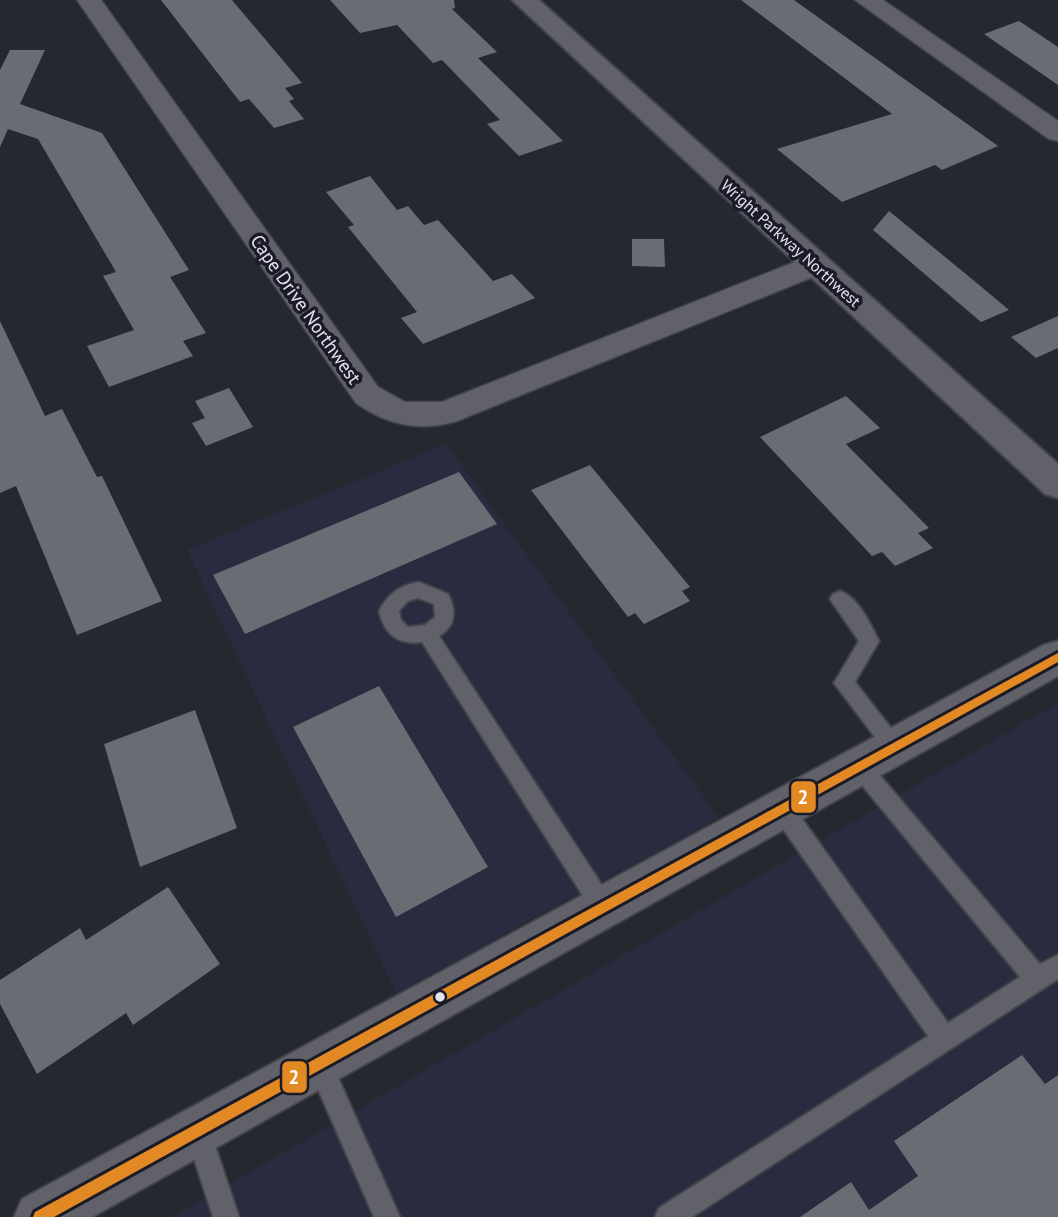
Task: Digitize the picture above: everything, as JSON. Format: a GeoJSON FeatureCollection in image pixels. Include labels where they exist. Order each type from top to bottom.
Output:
{"type":"FeatureCollection","features":[{"type":"Feature","properties":{"kind":"street","name":"Cape Drive Northwest"},"geometry":{"type":"LineString","coordinates":[[89,0],[367,396],[385,409],[416,416],[446,413],[816,265]]}},
{"type":"Feature","properties":{"kind":"street","name":"Wright Parkway Northwest"},"geometry":{"type":"LineString","coordinates":[[524,0],[1058,485]]}},
{"type":"Feature","properties":{"kind":"street"},"geometry":{"type":"LineString","coordinates":[[867,0],[1058,133]]}},
{"type":"Feature","properties":{"kind":"street"},"geometry":{"type":"LineString","coordinates":[[40,1217],[99,1196],[198,1130],[1058,657]]}},
{"type":"Feature","properties":{"kind":"lane"},"geometry":{"type":"LineString","coordinates":[[839,599],[858,620],[869,641],[844,683],[877,756],[1037,979]]}},
{"type":"Feature","properties":{"kind":"lane"},"geometry":{"type":"LineString","coordinates":[[428,635],[603,907]]}},
{"type":"Feature","properties":{"kind":"lane"},"geometry":{"type":"LineString","coordinates":[[782,809],[945,1039]]}},
{"type":"Feature","properties":{"kind":"lane"},"geometry":{"type":"LineString","coordinates":[[668,1217],[1058,966]]}},
{"type":"Feature","properties":{"kind":"lane"},"geometry":{"type":"LineString","coordinates":[[319,1064],[387,1217]]}},
{"type":"Feature","properties":{"kind":"lane"},"geometry":{"type":"LineString","coordinates":[[198,1130],[226,1217]]}},
{"type":"Feature","properties":{"kind":"shaded area"},"geometry":{"type":"Polygon","coordinates":[[[446,444],[719,818],[396,993],[187,550],[446,444]]]}},
{"type":"Feature","properties":{"kind":"shaded area"},"geometry":{"type":"Polygon","coordinates":[[[1058,703],[1058,1217],[172,1217],[1058,703]]]}},
{"type":"Feature","properties":{"kind":"building"},"geometry":{"type":"Polygon","coordinates":[[[161,0],[232,0],[302,83],[285,88],[294,99],[289,101],[304,119],[274,128],[249,99],[240,102],[161,0]]]}},
{"type":"Feature","properties":{"kind":"building"},"geometry":{"type":"Polygon","coordinates":[[[330,0],[454,0],[455,8],[452,9],[497,52],[478,58],[563,141],[519,156],[487,124],[500,120],[442,60],[433,63],[397,25],[360,33],[330,0]]]}},
{"type":"Feature","properties":{"kind":"building"},"geometry":{"type":"Polygon","coordinates":[[[741,0],[794,0],[998,146],[942,170],[935,165],[842,202],[777,149],[892,114],[741,0]]]}},
{"type":"Feature","properties":{"kind":"building"},"geometry":{"type":"Polygon","coordinates":[[[1019,21],[1058,47],[1058,85],[984,34],[1019,21]]]}},
{"type":"Feature","properties":{"kind":"building"},"geometry":{"type":"Polygon","coordinates":[[[10,50],[45,50],[20,104],[102,133],[189,270],[170,277],[206,333],[183,341],[193,356],[109,387],[87,346],[134,330],[103,276],[116,272],[38,139],[8,129],[0,147],[0,70],[10,50]]]}},
{"type":"Feature","properties":{"kind":"building"},"geometry":{"type":"Polygon","coordinates":[[[370,176],[397,210],[408,206],[424,225],[438,220],[493,281],[512,274],[535,298],[423,344],[401,318],[417,312],[348,227],[354,225],[326,192],[370,176]]]}},
{"type":"Feature","properties":{"kind":"building"},"geometry":{"type":"Polygon","coordinates":[[[889,211],[1009,310],[981,322],[873,230],[889,211]]]}},
{"type":"Feature","properties":{"kind":"building"},"geometry":{"type":"Polygon","coordinates":[[[632,239],[664,239],[665,267],[632,266],[632,239]]]}},
{"type":"Feature","properties":{"kind":"building"},"geometry":{"type":"Polygon","coordinates":[[[1058,316],[1058,348],[1036,358],[1011,337],[1058,316]]]}},
{"type":"Feature","properties":{"kind":"building"},"geometry":{"type":"Polygon","coordinates":[[[0,321],[45,416],[62,409],[97,477],[102,476],[162,601],[77,635],[16,486],[0,493],[0,321]]]}},
{"type":"Feature","properties":{"kind":"building"},"geometry":{"type":"Polygon","coordinates":[[[229,388],[253,427],[206,446],[192,423],[205,418],[195,401],[229,388]]]}},
{"type":"Feature","properties":{"kind":"building"},"geometry":{"type":"Polygon","coordinates":[[[846,396],[880,428],[846,444],[929,528],[918,533],[933,548],[895,566],[882,552],[872,556],[760,437],[846,396]]]}},
{"type":"Feature","properties":{"kind":"building"},"geometry":{"type":"Polygon","coordinates":[[[590,465],[690,587],[682,591],[690,601],[644,624],[635,613],[628,617],[531,490],[590,465]]]}},
{"type":"Feature","properties":{"kind":"building"},"geometry":{"type":"Polygon","coordinates":[[[459,472],[497,524],[245,634],[213,575],[459,472]]]}},
{"type":"Feature","properties":{"kind":"building"},"geometry":{"type":"Polygon","coordinates":[[[379,686],[488,867],[396,917],[293,727],[379,686]]]}},
{"type":"Feature","properties":{"kind":"building"},"geometry":{"type":"Polygon","coordinates":[[[195,710],[237,828],[140,867],[104,744],[195,710]]]}},
{"type":"Feature","properties":{"kind":"building"},"geometry":{"type":"Polygon","coordinates":[[[168,887],[220,964],[133,1025],[126,1013],[37,1074],[0,1004],[0,980],[80,928],[86,940],[168,887]]]}},
{"type":"Feature","properties":{"kind":"building"},"geometry":{"type":"Polygon","coordinates":[[[1022,1055],[1045,1084],[1058,1075],[1058,1217],[800,1217],[851,1182],[869,1210],[918,1176],[894,1141],[1022,1055]]]}},
{"type":"Feature","properties":{"kind":"transit line","name":"2"},"geometry":{"type":"LineString","coordinates":[[40,1217],[1058,657]]}}]}
